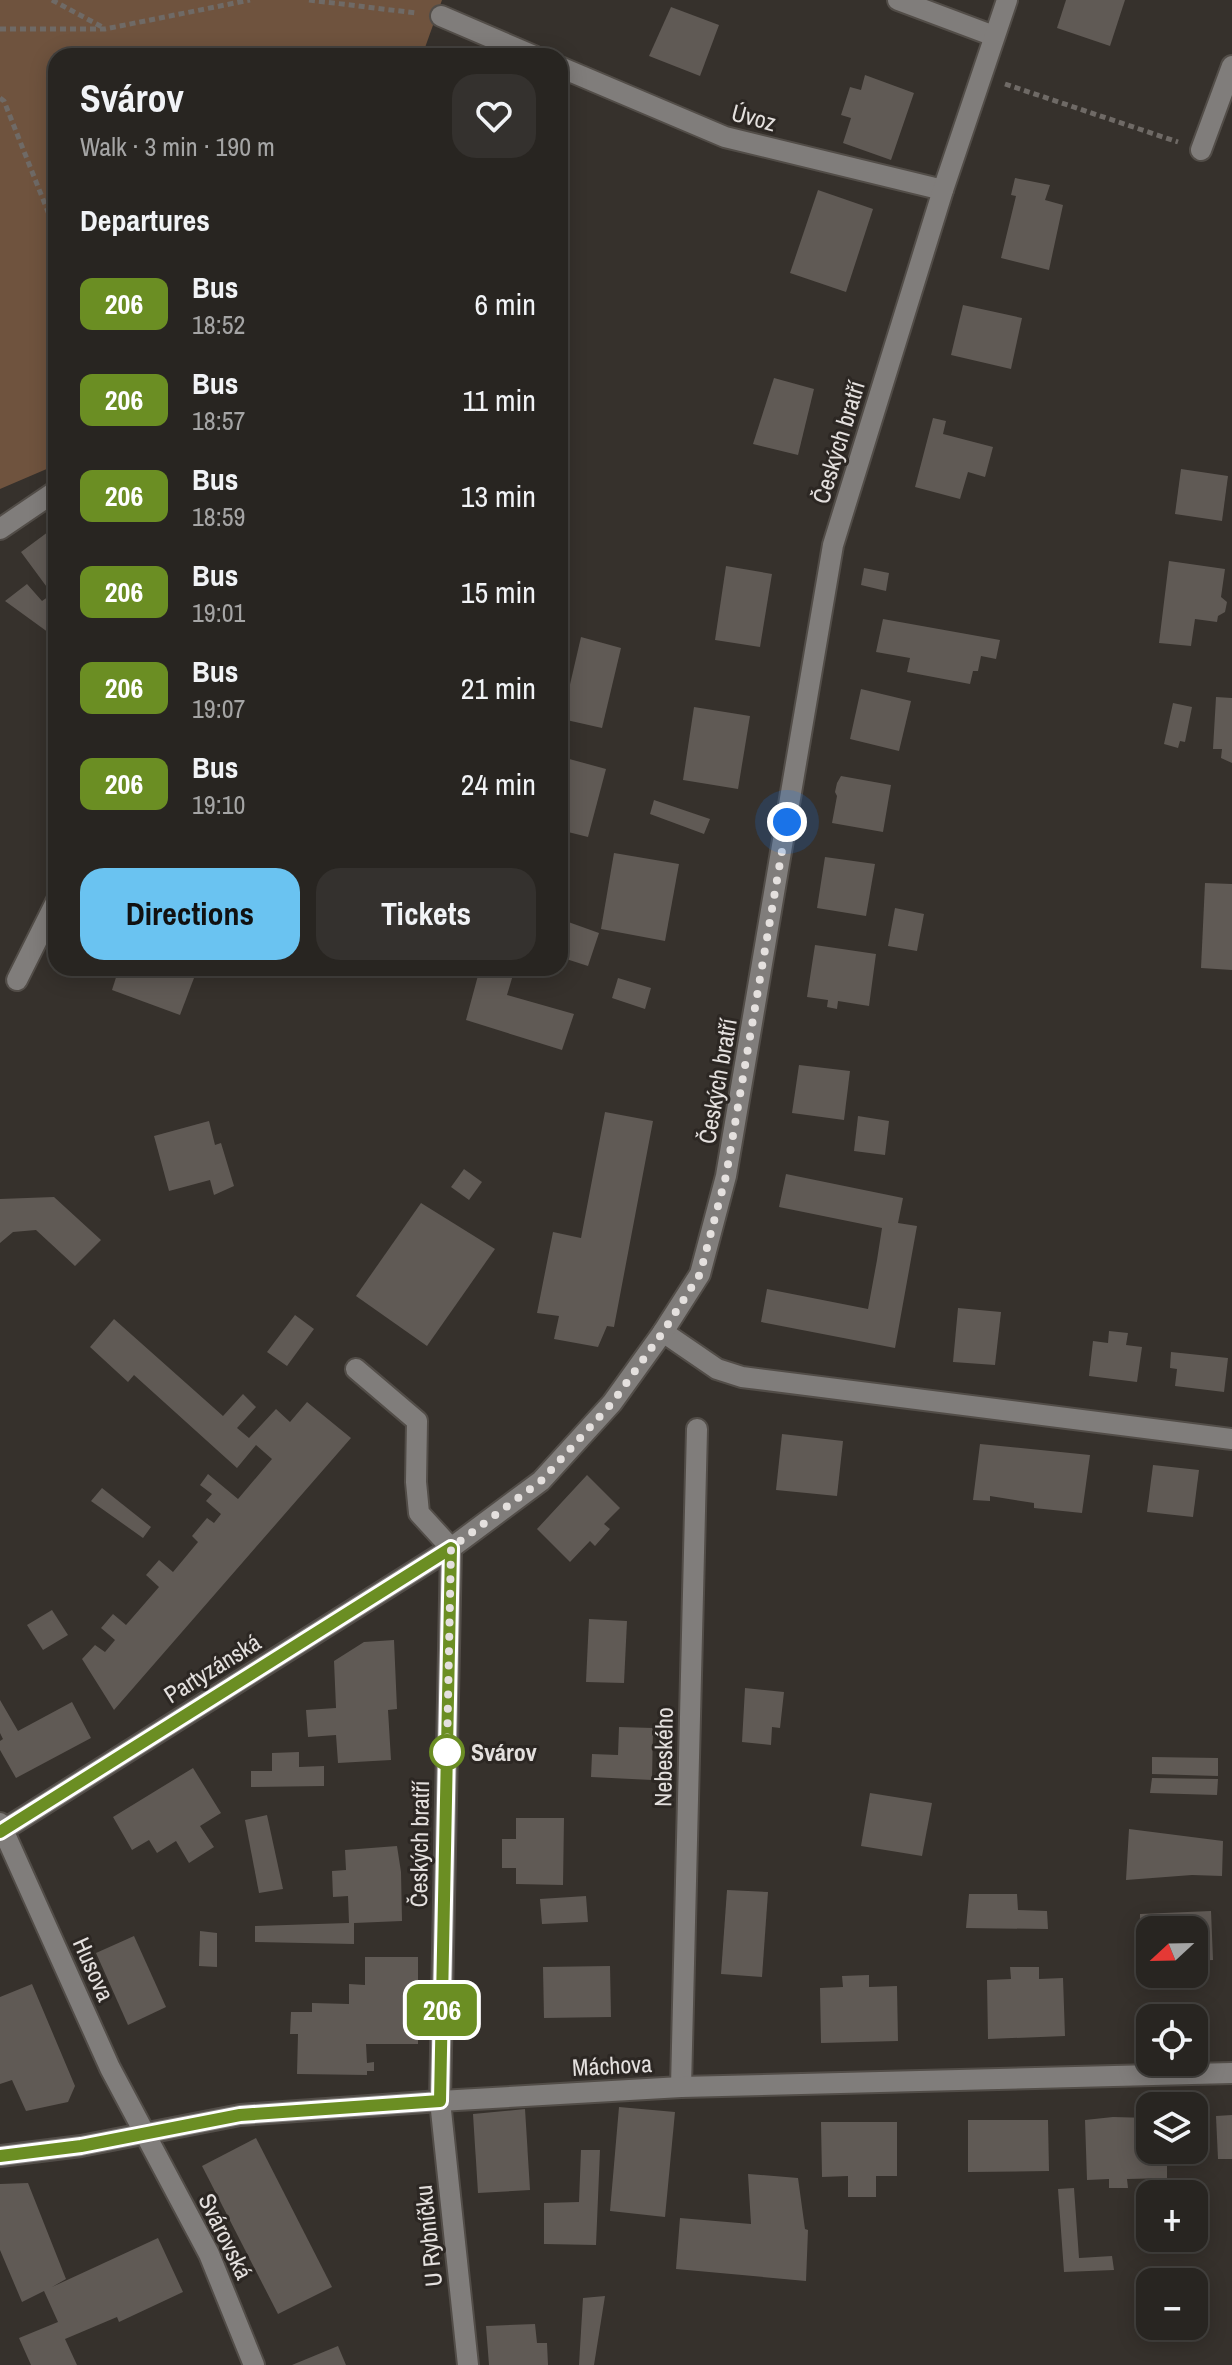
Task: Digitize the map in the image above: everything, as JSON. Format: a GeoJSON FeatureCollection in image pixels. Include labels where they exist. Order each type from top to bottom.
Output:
{"type":"FeatureCollection","features":[{"type":"Feature","properties":{"kind":"street"},"geometry":{"type":"LineString","coordinates":[[898,0],[994,36]]}},
{"type":"Feature","properties":{"kind":"street","name":"Českých bratří"},"geometry":{"type":"LineString","coordinates":[[440,2101],[451,1548],[541,1481],[612,1403],[700,1274],[726,1176],[833,545],[943,190],[1007,0]]}},
{"type":"Feature","properties":{"kind":"street"},"geometry":{"type":"LineString","coordinates":[[441,16],[515,48]]}},
{"type":"Feature","properties":{"kind":"street"},"geometry":{"type":"LineString","coordinates":[[1201,150],[1232,66]]}},
{"type":"Feature","properties":{"kind":"street","name":"Úvoz"},"geometry":{"type":"LineString","coordinates":[[568,70],[725,137],[943,190]]}},
{"type":"Feature","properties":{"kind":"street"},"geometry":{"type":"LineString","coordinates":[[0,529],[48,496]]}},
{"type":"Feature","properties":{"kind":"street"},"geometry":{"type":"LineString","coordinates":[[17,980],[48,918]]}},
{"type":"Feature","properties":{"kind":"street"},"geometry":{"type":"LineString","coordinates":[[663,1332],[717,1369],[742,1377],[1232,1439]]}},
{"type":"Feature","properties":{"kind":"street"},"geometry":{"type":"LineString","coordinates":[[356,1369],[417,1421],[419,1513],[451,1548]]}},
{"type":"Feature","properties":{"kind":"street","name":"Nebeského"},"geometry":{"type":"LineString","coordinates":[[681,2087],[697,1429]]}},
{"type":"Feature","properties":{"kind":"street","name":"Partyzánská"},"geometry":{"type":"LineString","coordinates":[[1,1828],[451,1548]]}},
{"type":"Feature","properties":{"kind":"street","name":"Husova"},"geometry":{"type":"LineString","coordinates":[[1,1828],[110,2068],[144,2134]]}},
{"type":"Feature","properties":{"kind":"street","name":"Máchova"},"geometry":{"type":"LineString","coordinates":[[0,2156],[81,2146],[240,2115],[440,2101],[681,2087],[1232,2073]]}},
{"type":"Feature","properties":{"kind":"street","name":"U Rybníčku"},"geometry":{"type":"LineString","coordinates":[[440,2101],[468,2365]]}},
{"type":"Feature","properties":{"kind":"street","name":"Svárovská"},"geometry":{"type":"LineString","coordinates":[[144,2134],[209,2254],[254,2365]]}},
{"type":"Feature","properties":{"kind":"path"},"geometry":{"type":"LineString","coordinates":[[52,0],[105,29]]}},
{"type":"Feature","properties":{"kind":"path"},"geometry":{"type":"LineString","coordinates":[[0,29],[105,29],[250,0]]}},
{"type":"Feature","properties":{"kind":"path"},"geometry":{"type":"LineString","coordinates":[[309,0],[441,16]]}},
{"type":"Feature","properties":{"kind":"path"},"geometry":{"type":"LineString","coordinates":[[982,75],[1201,150]]}},
{"type":"Feature","properties":{"kind":"path"},"geometry":{"type":"LineString","coordinates":[[0,98],[4,101],[48,212]]}},
{"type":"Feature","properties":{"kind":"shaded area"},"geometry":{"type":"Polygon","coordinates":[[[0,0],[442,0],[425,48],[48,48],[48,468],[0,489],[0,0]]]}},
{"type":"Feature","properties":{"kind":"building"},"geometry":{"type":"Polygon","coordinates":[[[1066,0],[1125,0],[1110,46],[1057,28],[1066,0]]]}},
{"type":"Feature","properties":{"kind":"building"},"geometry":{"type":"Polygon","coordinates":[[[671,7],[719,25],[700,76],[649,56],[671,7]]]}},
{"type":"Feature","properties":{"kind":"building"},"geometry":{"type":"Polygon","coordinates":[[[865,75],[914,93],[891,160],[843,143],[851,118],[841,115],[850,87],[861,90],[865,75]]]}},
{"type":"Feature","properties":{"kind":"building"},"geometry":{"type":"Polygon","coordinates":[[[1015,178],[1050,185],[1045,200],[1063,205],[1049,270],[1001,258],[1016,196],[1011,195],[1015,178]]]}},
{"type":"Feature","properties":{"kind":"building"},"geometry":{"type":"Polygon","coordinates":[[[818,190],[873,209],[846,292],[790,273],[818,190]]]}},
{"type":"Feature","properties":{"kind":"building"},"geometry":{"type":"Polygon","coordinates":[[[963,305],[1022,318],[1011,369],[951,355],[963,305]]]}},
{"type":"Feature","properties":{"kind":"building"},"geometry":{"type":"Polygon","coordinates":[[[774,378],[814,389],[798,455],[753,444],[774,378]]]}},
{"type":"Feature","properties":{"kind":"building"},"geometry":{"type":"Polygon","coordinates":[[[933,418],[946,421],[943,434],[993,447],[985,477],[968,472],[960,499],[915,487],[933,418]]]}},
{"type":"Feature","properties":{"kind":"building"},"geometry":{"type":"Polygon","coordinates":[[[1181,469],[1228,476],[1222,521],[1175,514],[1181,469]]]}},
{"type":"Feature","properties":{"kind":"building"},"geometry":{"type":"Polygon","coordinates":[[[48,532],[48,589],[21,552],[48,532]]]}},
{"type":"Feature","properties":{"kind":"building"},"geometry":{"type":"Polygon","coordinates":[[[1169,561],[1225,569],[1221,597],[1227,602],[1225,612],[1218,616],[1217,622],[1195,619],[1191,646],[1159,643],[1169,561]]]}},
{"type":"Feature","properties":{"kind":"building"},"geometry":{"type":"Polygon","coordinates":[[[726,566],[772,574],[760,647],[715,640],[726,566]]]}},
{"type":"Feature","properties":{"kind":"building"},"geometry":{"type":"Polygon","coordinates":[[[864,568],[889,573],[886,591],[861,585],[864,568]]]}},
{"type":"Feature","properties":{"kind":"building"},"geometry":{"type":"Polygon","coordinates":[[[27,584],[42,601],[48,597],[48,632],[5,601],[27,584]]]}},
{"type":"Feature","properties":{"kind":"building"},"geometry":{"type":"Polygon","coordinates":[[[883,619],[1000,640],[996,659],[981,656],[978,671],[973,671],[970,684],[907,672],[910,658],[876,652],[883,619]]]}},
{"type":"Feature","properties":{"kind":"building"},"geometry":{"type":"Polygon","coordinates":[[[581,637],[621,648],[602,728],[568,720],[568,693],[581,637]]]}},
{"type":"Feature","properties":{"kind":"building"},"geometry":{"type":"Polygon","coordinates":[[[861,689],[911,701],[899,751],[850,739],[861,689]]]}},
{"type":"Feature","properties":{"kind":"building"},"geometry":{"type":"Polygon","coordinates":[[[1216,697],[1232,698],[1232,763],[1221,758],[1222,749],[1213,749],[1216,697]]]}},
{"type":"Feature","properties":{"kind":"building"},"geometry":{"type":"Polygon","coordinates":[[[1173,703],[1192,707],[1185,742],[1180,741],[1178,748],[1164,744],[1173,703]]]}},
{"type":"Feature","properties":{"kind":"building"},"geometry":{"type":"Polygon","coordinates":[[[694,707],[750,716],[738,789],[683,780],[694,707]]]}},
{"type":"Feature","properties":{"kind":"building"},"geometry":{"type":"Polygon","coordinates":[[[568,759],[606,769],[588,837],[568,832],[568,759]]]}},
{"type":"Feature","properties":{"kind":"building"},"geometry":{"type":"Polygon","coordinates":[[[841,776],[891,785],[883,832],[832,823],[835,792],[841,776]]]}},
{"type":"Feature","properties":{"kind":"building"},"geometry":{"type":"Polygon","coordinates":[[[654,800],[710,819],[704,834],[650,814],[654,800]]]}},
{"type":"Feature","properties":{"kind":"building"},"geometry":{"type":"Polygon","coordinates":[[[614,853],[679,864],[665,941],[601,929],[614,853]]]}},
{"type":"Feature","properties":{"kind":"building"},"geometry":{"type":"Polygon","coordinates":[[[825,857],[875,864],[866,916],[817,908],[825,857]]]}},
{"type":"Feature","properties":{"kind":"building"},"geometry":{"type":"Polygon","coordinates":[[[1205,883],[1232,884],[1232,970],[1201,968],[1205,883]]]}},
{"type":"Feature","properties":{"kind":"building"},"geometry":{"type":"Polygon","coordinates":[[[895,908],[924,914],[917,951],[888,946],[895,908]]]}},
{"type":"Feature","properties":{"kind":"building"},"geometry":{"type":"Polygon","coordinates":[[[568,922],[599,933],[588,966],[568,960],[568,922]]]}},
{"type":"Feature","properties":{"kind":"building"},"geometry":{"type":"Polygon","coordinates":[[[815,945],[876,954],[869,1006],[838,1001],[837,1009],[827,1007],[828,1000],[807,997],[815,945]]]}},
{"type":"Feature","properties":{"kind":"building"},"geometry":{"type":"Polygon","coordinates":[[[116,976],[195,976],[180,1015],[112,990],[116,976]]]}},
{"type":"Feature","properties":{"kind":"building"},"geometry":{"type":"Polygon","coordinates":[[[478,976],[513,976],[507,995],[574,1014],[562,1050],[466,1020],[478,976]]]}},
{"type":"Feature","properties":{"kind":"building"},"geometry":{"type":"Polygon","coordinates":[[[618,978],[651,988],[645,1009],[612,998],[618,978]]]}},
{"type":"Feature","properties":{"kind":"building"},"geometry":{"type":"Polygon","coordinates":[[[799,1065],[850,1071],[844,1120],[792,1113],[799,1065]]]}},
{"type":"Feature","properties":{"kind":"building"},"geometry":{"type":"Polygon","coordinates":[[[605,1112],[653,1121],[614,1327],[607,1326],[598,1347],[554,1339],[559,1316],[537,1313],[553,1232],[581,1238],[605,1112]]]}},
{"type":"Feature","properties":{"kind":"building"},"geometry":{"type":"Polygon","coordinates":[[[858,1116],[889,1121],[885,1155],[854,1151],[858,1116]]]}},
{"type":"Feature","properties":{"kind":"building"},"geometry":{"type":"Polygon","coordinates":[[[209,1121],[215,1145],[221,1143],[234,1186],[214,1195],[210,1180],[169,1191],[154,1136],[209,1121]]]}},
{"type":"Feature","properties":{"kind":"building"},"geometry":{"type":"Polygon","coordinates":[[[464,1169],[482,1182],[469,1200],[451,1187],[464,1169]]]}},
{"type":"Feature","properties":{"kind":"building"},"geometry":{"type":"Polygon","coordinates":[[[786,1174],[903,1198],[898,1223],[917,1226],[895,1348],[761,1322],[767,1289],[868,1309],[877,1260],[882,1228],[779,1207],[786,1174]]]}},
{"type":"Feature","properties":{"kind":"building"},"geometry":{"type":"Polygon","coordinates":[[[54,1197],[101,1240],[75,1266],[36,1230],[13,1232],[0,1243],[0,1199],[54,1197]]]}},
{"type":"Feature","properties":{"kind":"building"},"geometry":{"type":"Polygon","coordinates":[[[421,1203],[495,1249],[427,1346],[356,1296],[421,1203]]]}},
{"type":"Feature","properties":{"kind":"building"},"geometry":{"type":"Polygon","coordinates":[[[958,1308],[1001,1312],[995,1365],[953,1362],[958,1308]]]}},
{"type":"Feature","properties":{"kind":"building"},"geometry":{"type":"Polygon","coordinates":[[[295,1315],[314,1329],[287,1366],[267,1352],[295,1315]]]}},
{"type":"Feature","properties":{"kind":"building"},"geometry":{"type":"Polygon","coordinates":[[[114,1319],[223,1416],[243,1394],[256,1407],[237,1428],[249,1438],[276,1409],[290,1422],[307,1402],[351,1438],[114,1710],[82,1659],[95,1645],[105,1652],[115,1640],[101,1628],[113,1614],[126,1625],[159,1587],[146,1575],[159,1560],[173,1572],[198,1542],[192,1536],[207,1518],[214,1523],[221,1514],[206,1501],[212,1494],[200,1485],[208,1474],[238,1499],[272,1459],[256,1445],[237,1468],[134,1375],[128,1382],[90,1347],[114,1319]]]}},
{"type":"Feature","properties":{"kind":"building"},"geometry":{"type":"Polygon","coordinates":[[[1109,1331],[1128,1333],[1126,1345],[1142,1347],[1137,1382],[1089,1376],[1093,1341],[1108,1343],[1109,1331]]]}},
{"type":"Feature","properties":{"kind":"building"},"geometry":{"type":"Polygon","coordinates":[[[1171,1352],[1228,1358],[1224,1392],[1175,1386],[1177,1369],[1170,1368],[1171,1352]]]}},
{"type":"Feature","properties":{"kind":"building"},"geometry":{"type":"Polygon","coordinates":[[[782,1434],[843,1441],[837,1496],[776,1490],[782,1434]]]}},
{"type":"Feature","properties":{"kind":"building"},"geometry":{"type":"Polygon","coordinates":[[[980,1444],[1090,1455],[1082,1513],[1034,1508],[1034,1503],[990,1496],[990,1501],[973,1500],[980,1444]]]}},
{"type":"Feature","properties":{"kind":"building"},"geometry":{"type":"Polygon","coordinates":[[[1153,1465],[1199,1470],[1193,1517],[1147,1512],[1153,1465]]]}},
{"type":"Feature","properties":{"kind":"building"},"geometry":{"type":"Polygon","coordinates":[[[587,1475],[620,1508],[604,1524],[610,1529],[595,1546],[590,1541],[570,1562],[537,1529],[587,1475]]]}},
{"type":"Feature","properties":{"kind":"building"},"geometry":{"type":"Polygon","coordinates":[[[102,1488],[151,1527],[143,1538],[91,1501],[102,1488]]]}},
{"type":"Feature","properties":{"kind":"building"},"geometry":{"type":"Polygon","coordinates":[[[52,1610],[68,1635],[43,1650],[27,1625],[52,1610]]]}},
{"type":"Feature","properties":{"kind":"building"},"geometry":{"type":"Polygon","coordinates":[[[589,1619],[627,1621],[624,1683],[586,1682],[589,1619]]]}},
{"type":"Feature","properties":{"kind":"building"},"geometry":{"type":"Polygon","coordinates":[[[394,1640],[397,1709],[388,1710],[391,1760],[338,1763],[336,1735],[308,1737],[306,1710],[336,1708],[334,1661],[364,1642],[394,1640]]]}},
{"type":"Feature","properties":{"kind":"building"},"geometry":{"type":"Polygon","coordinates":[[[745,1688],[784,1692],[780,1728],[772,1727],[771,1745],[742,1742],[745,1688]]]}},
{"type":"Feature","properties":{"kind":"building"},"geometry":{"type":"Polygon","coordinates":[[[0,1700],[18,1731],[72,1702],[91,1738],[16,1778],[0,1750],[3,1739],[0,1733],[0,1700]]]}},
{"type":"Feature","properties":{"kind":"building"},"geometry":{"type":"Polygon","coordinates":[[[619,1727],[653,1728],[652,1780],[591,1777],[592,1754],[618,1755],[619,1727]]]}},
{"type":"Feature","properties":{"kind":"building"},"geometry":{"type":"Polygon","coordinates":[[[299,1752],[299,1767],[324,1766],[324,1786],[251,1787],[251,1771],[272,1771],[272,1753],[299,1752]]]}},
{"type":"Feature","properties":{"kind":"building"},"geometry":{"type":"Polygon","coordinates":[[[1152,1757],[1218,1758],[1218,1776],[1152,1774],[1152,1757]]]}},
{"type":"Feature","properties":{"kind":"building"},"geometry":{"type":"Polygon","coordinates":[[[193,1768],[221,1813],[200,1826],[214,1847],[189,1863],[176,1841],[157,1853],[149,1840],[132,1850],[113,1817],[193,1768]]]}},
{"type":"Feature","properties":{"kind":"building"},"geometry":{"type":"Polygon","coordinates":[[[1152,1778],[1218,1779],[1217,1795],[1150,1793],[1152,1778]]]}},
{"type":"Feature","properties":{"kind":"building"},"geometry":{"type":"Polygon","coordinates":[[[870,1793],[932,1803],[922,1856],[861,1846],[870,1793]]]}},
{"type":"Feature","properties":{"kind":"building"},"geometry":{"type":"Polygon","coordinates":[[[267,1815],[283,1889],[259,1893],[245,1820],[267,1815]]]}},
{"type":"Feature","properties":{"kind":"building"},"geometry":{"type":"Polygon","coordinates":[[[516,1818],[564,1818],[563,1885],[516,1884],[516,1868],[502,1868],[502,1839],[516,1839],[516,1818]]]}},
{"type":"Feature","properties":{"kind":"building"},"geometry":{"type":"Polygon","coordinates":[[[1129,1829],[1223,1841],[1222,1876],[1126,1880],[1129,1829]]]}},
{"type":"Feature","properties":{"kind":"building"},"geometry":{"type":"Polygon","coordinates":[[[397,1846],[402,1921],[354,1923],[354,1944],[255,1942],[255,1926],[349,1923],[348,1896],[333,1897],[332,1871],[346,1870],[345,1850],[397,1846]]]}},
{"type":"Feature","properties":{"kind":"building"},"geometry":{"type":"Polygon","coordinates":[[[727,1890],[768,1892],[762,1977],[721,1974],[727,1890]]]}},
{"type":"Feature","properties":{"kind":"building"},"geometry":{"type":"Polygon","coordinates":[[[969,1894],[1017,1894],[1018,1910],[1047,1911],[1048,1929],[966,1928],[969,1894]]]}},
{"type":"Feature","properties":{"kind":"building"},"geometry":{"type":"Polygon","coordinates":[[[586,1896],[588,1922],[542,1924],[540,1899],[586,1896]]]}},
{"type":"Feature","properties":{"kind":"building"},"geometry":{"type":"Polygon","coordinates":[[[1211,1911],[1213,1960],[1208,1960],[1208,1916],[1140,1914],[1211,1911]]]}},
{"type":"Feature","properties":{"kind":"building"},"geometry":{"type":"Polygon","coordinates":[[[200,1931],[217,1933],[217,1967],[199,1966],[200,1931]]]}},
{"type":"Feature","properties":{"kind":"building"},"geometry":{"type":"Polygon","coordinates":[[[134,1936],[166,2007],[128,2025],[96,1953],[134,1936]]]}},
{"type":"Feature","properties":{"kind":"building"},"geometry":{"type":"Polygon","coordinates":[[[365,1957],[418,1957],[418,2044],[366,2044],[367,2063],[374,2062],[374,2071],[367,2071],[367,2075],[297,2074],[298,2034],[290,2034],[291,2012],[312,2012],[312,2003],[349,2004],[349,1984],[365,1985],[365,1957]]]}},
{"type":"Feature","properties":{"kind":"building"},"geometry":{"type":"Polygon","coordinates":[[[610,1966],[611,2017],[544,2018],[543,1967],[610,1966]]]}},
{"type":"Feature","properties":{"kind":"building"},"geometry":{"type":"Polygon","coordinates":[[[1010,1967],[1039,1967],[1039,1979],[1063,1978],[1065,2036],[988,2039],[987,1980],[1011,1979],[1010,1967]]]}},
{"type":"Feature","properties":{"kind":"building"},"geometry":{"type":"Polygon","coordinates":[[[869,1975],[869,1987],[897,1986],[898,2041],[821,2043],[820,1988],[843,1987],[842,1976],[869,1975]]]}},
{"type":"Feature","properties":{"kind":"building"},"geometry":{"type":"Polygon","coordinates":[[[32,1984],[75,2086],[68,2102],[26,2111],[12,2080],[0,2084],[0,1997],[32,1984]]]}},
{"type":"Feature","properties":{"kind":"building"},"geometry":{"type":"Polygon","coordinates":[[[619,2107],[675,2112],[665,2217],[610,2211],[619,2107]]]}},
{"type":"Feature","properties":{"kind":"building"},"geometry":{"type":"Polygon","coordinates":[[[525,2109],[530,2190],[478,2193],[473,2114],[525,2109]]]}},
{"type":"Feature","properties":{"kind":"building"},"geometry":{"type":"Polygon","coordinates":[[[1232,2115],[1232,2159],[1218,2159],[1216,2116],[1232,2115]]]}},
{"type":"Feature","properties":{"kind":"building"},"geometry":{"type":"Polygon","coordinates":[[[1136,2118],[1136,2164],[1167,2164],[1167,2178],[1127,2179],[1128,2188],[1109,2188],[1109,2179],[1087,2180],[1085,2120],[1136,2118]]]}},
{"type":"Feature","properties":{"kind":"building"},"geometry":{"type":"Polygon","coordinates":[[[968,2120],[1048,2120],[1049,2171],[968,2172],[968,2120]]]}},
{"type":"Feature","properties":{"kind":"building"},"geometry":{"type":"Polygon","coordinates":[[[821,2122],[897,2122],[897,2176],[876,2176],[876,2197],[848,2197],[848,2176],[822,2177],[821,2122]]]}},
{"type":"Feature","properties":{"kind":"building"},"geometry":{"type":"Polygon","coordinates":[[[256,2138],[332,2287],[278,2314],[202,2166],[256,2138]]]}},
{"type":"Feature","properties":{"kind":"building"},"geometry":{"type":"Polygon","coordinates":[[[581,2150],[600,2150],[596,2245],[544,2244],[544,2203],[579,2202],[581,2150]]]}},
{"type":"Feature","properties":{"kind":"building"},"geometry":{"type":"Polygon","coordinates":[[[748,2174],[798,2178],[805,2229],[808,2230],[806,2281],[676,2269],[680,2218],[751,2224],[748,2174]]]}},
{"type":"Feature","properties":{"kind":"building"},"geometry":{"type":"Polygon","coordinates":[[[28,2183],[66,2279],[52,2287],[158,2238],[183,2292],[119,2322],[117,2317],[65,2339],[77,2365],[31,2365],[19,2338],[58,2322],[44,2291],[22,2302],[0,2250],[0,2184],[28,2183]]]}},
{"type":"Feature","properties":{"kind":"building"},"geometry":{"type":"Polygon","coordinates":[[[1074,2188],[1079,2258],[1112,2256],[1114,2270],[1064,2272],[1058,2189],[1074,2188]]]}},
{"type":"Feature","properties":{"kind":"building"},"geometry":{"type":"Polygon","coordinates":[[[605,2296],[594,2365],[579,2365],[583,2298],[605,2296]]]}},
{"type":"Feature","properties":{"kind":"building"},"geometry":{"type":"Polygon","coordinates":[[[535,2324],[537,2343],[547,2343],[548,2365],[489,2365],[486,2326],[535,2324]]]}},
{"type":"Feature","properties":{"kind":"building"},"geometry":{"type":"Polygon","coordinates":[[[338,2346],[346,2365],[292,2365],[338,2346]]]}},
{"type":"Feature","properties":{"kind":"bus line","name":"206"},"geometry":{"type":"LineString","coordinates":[[0,1832],[451,1548],[440,2101],[240,2115],[81,2146],[0,2156]]}},
{"type":"Feature","properties":{"kind":"place","name":"Svárov"},"geometry":{"type":"Point","coordinates":[447,1752]}},
{"type":"Feature","properties":{"kind":"route"},"geometry":{"type":"LineString","coordinates":[[447,1752],[451,1548],[541,1481],[612,1403],[700,1274],[726,1176],[787,822]]}}]}
